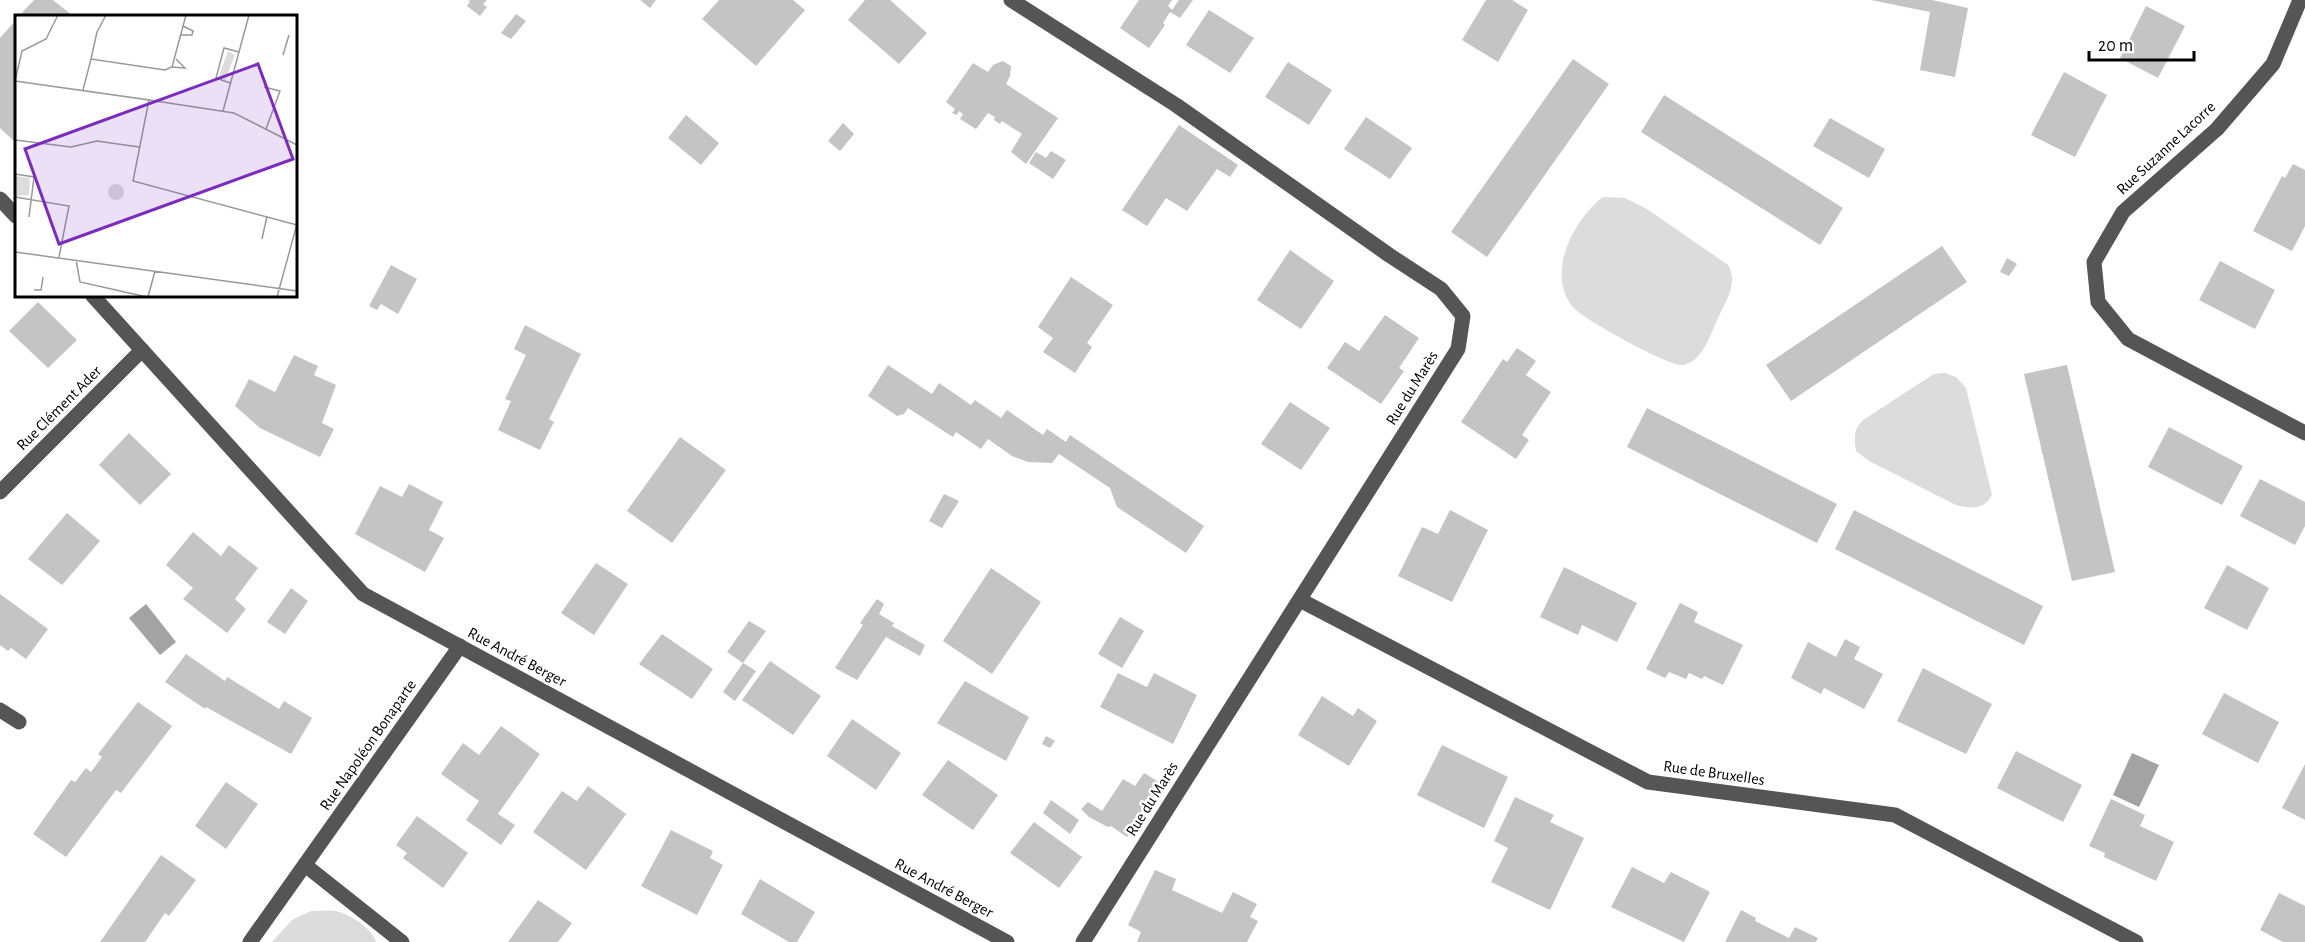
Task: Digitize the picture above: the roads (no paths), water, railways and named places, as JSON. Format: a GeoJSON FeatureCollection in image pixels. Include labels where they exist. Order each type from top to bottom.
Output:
{"type":"FeatureCollection","features":[{"type":"Feature","properties":{"kind":"street","name":"Rue du Marès"},"geometry":{"type":"LineString","coordinates":[[1011,0],[1176,105],[1441,289],[1463,316],[1458,349],[1083,942]]}},
{"type":"Feature","properties":{"kind":"street","name":"Rue Suzanne Lacorre"},"geometry":{"type":"LineString","coordinates":[[2300,0],[2272,64],[2217,129],[2123,212],[2094,262],[2097,302],[2128,339],[2305,433]]}},
{"type":"Feature","properties":{"kind":"street"},"geometry":{"type":"LineString","coordinates":[[0,199],[15,215]]}},
{"type":"Feature","properties":{"kind":"street","name":"Rue André Berger"},"geometry":{"type":"LineString","coordinates":[[94,297],[363,594],[1007,942]]}},
{"type":"Feature","properties":{"kind":"street","name":"Rue Clément Ader"},"geometry":{"type":"LineString","coordinates":[[0,492],[142,350]]}},
{"type":"Feature","properties":{"kind":"street","name":"Rue de Bruxelles"},"geometry":{"type":"LineString","coordinates":[[1300,600],[1648,782],[1895,815],[2136,942]]}},
{"type":"Feature","properties":{"kind":"street","name":"Rue Napoléon Bonaparte"},"geometry":{"type":"LineString","coordinates":[[250,942],[459,646]]}},
{"type":"Feature","properties":{"kind":"street"},"geometry":{"type":"LineString","coordinates":[[0,710],[18,722]]}},
{"type":"Feature","properties":{"kind":"street"},"geometry":{"type":"LineString","coordinates":[[305,865],[402,942]]}}]}
